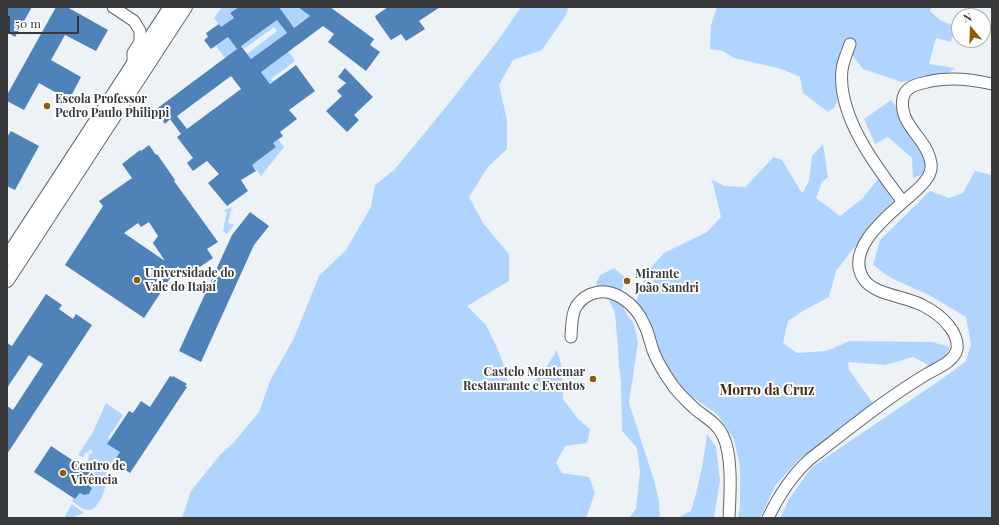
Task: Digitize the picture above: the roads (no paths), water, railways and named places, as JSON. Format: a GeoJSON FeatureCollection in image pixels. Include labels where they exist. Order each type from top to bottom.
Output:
{"type":"FeatureCollection","features":[{"type":"Feature","properties":{"kind":"main road"},"geometry":{"type":"LineString","coordinates":[[7,258],[172,7]]}},
{"type":"Feature","properties":{"kind":"main road"},"geometry":{"type":"LineString","coordinates":[[7,280],[185,7]]}},
{"type":"Feature","properties":{"kind":"street"},"geometry":{"type":"LineString","coordinates":[[113,7],[134,21],[140,31],[140,42],[133,53],[133,65]]}},
{"type":"Feature","properties":{"kind":"street"},"geometry":{"type":"LineString","coordinates":[[850,44],[844,59],[842,72],[846,105],[869,156],[903,202]]}},
{"type":"Feature","properties":{"kind":"street"},"geometry":{"type":"LineString","coordinates":[[768,518],[788,482],[804,464],[907,386],[946,363],[953,357],[957,349],[955,336],[945,320],[921,305],[878,290],[869,285],[863,279],[860,271],[858,262],[859,255],[863,246],[880,224],[920,188],[928,178],[931,169],[931,160],[927,151],[906,121],[902,110],[904,93],[912,86],[935,80],[949,79],[980,81],[992,84]]}},
{"type":"Feature","properties":{"kind":"street"},"geometry":{"type":"LineString","coordinates":[[571,337],[572,318],[576,305],[583,298],[594,293],[607,292],[617,295],[628,303],[645,325],[653,352],[664,374],[694,408],[714,424],[723,436],[728,461],[730,518]]}},
{"type":"Feature","properties":{"kind":"place","name":"Escola Professor Pedro Paulo Philippi"},"geometry":{"type":"Point","coordinates":[47,106]}},
{"type":"Feature","properties":{"kind":"place","name":"Universidade do Vale do Itajaí"},"geometry":{"type":"Point","coordinates":[137,280]}},
{"type":"Feature","properties":{"kind":"place","name":"Mirante João Sandri"},"geometry":{"type":"Point","coordinates":[627,281]}},
{"type":"Feature","properties":{"kind":"place","name":"Castelo Montemar Restaurante e Eventos"},"geometry":{"type":"Point","coordinates":[593,379]}},
{"type":"Feature","properties":{"kind":"place","name":"Centro de Vivência"},"geometry":{"type":"Point","coordinates":[63,473]}},
{"type":"Feature","properties":{"kind":"district","name":"Morro da Cruz"},"geometry":{"type":"Point","coordinates":[767,391]}}]}
